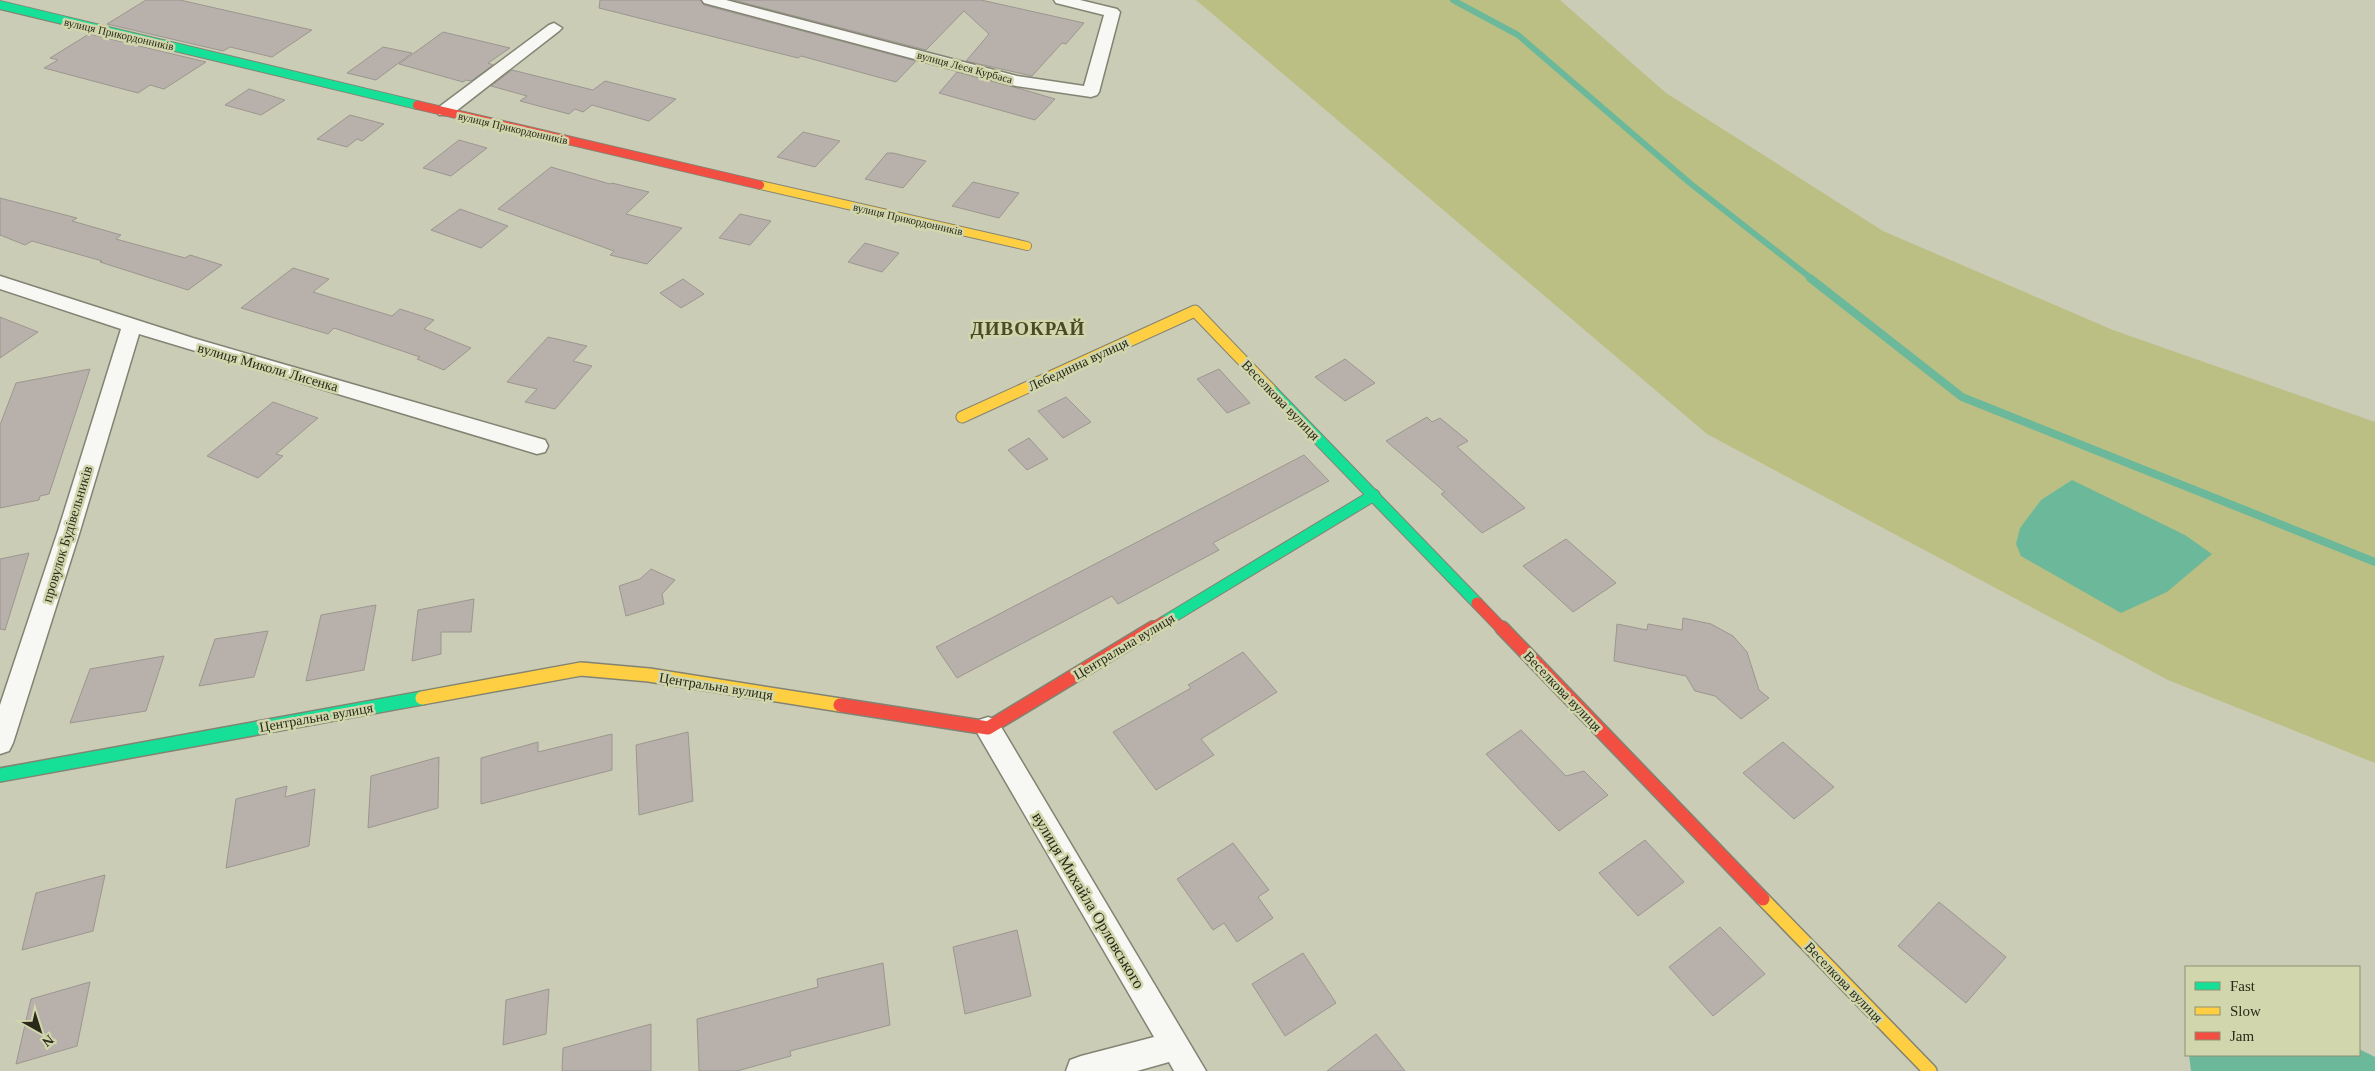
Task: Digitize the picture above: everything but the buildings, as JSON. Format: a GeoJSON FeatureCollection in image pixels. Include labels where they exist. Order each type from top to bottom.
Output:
{"type":"FeatureCollection","features":[{"type":"Feature","properties":{"kind":"street","name":"вулиця Леся Курбаса"},"geometry":{"type":"LineString","coordinates":[[709,0],[1016,81],[1091,92],[1112,12],[1061,0]]}},
{"type":"Feature","properties":{"kind":"street","name":"вулиця Прикордонників"},"geometry":{"type":"LineString","coordinates":[[0,5],[445,111],[1027,246]]}},
{"type":"Feature","properties":{"kind":"street"},"geometry":{"type":"LineString","coordinates":[[445,111],[554,28]]}},
{"type":"Feature","properties":{"kind":"street","name":"вулиця Миколи Лисенка"},"geometry":{"type":"LineString","coordinates":[[0,282],[186,343],[537,446]]}},
{"type":"Feature","properties":{"kind":"street","name":"Лебединна вулиця"},"geometry":{"type":"LineString","coordinates":[[962,417],[1195,311]]}},
{"type":"Feature","properties":{"kind":"street","name":"Веселкова вулиця"},"geometry":{"type":"LineString","coordinates":[[1195,311],[1930,1071]]}},
{"type":"Feature","properties":{"kind":"street","name":"провулок Будівельників"},"geometry":{"type":"LineString","coordinates":[[0,743],[69,531],[132,324]]}},
{"type":"Feature","properties":{"kind":"street","name":"Центральна вулиця"},"geometry":{"type":"LineString","coordinates":[[0,775],[581,669],[649,675],[988,728],[1374,495]]}},
{"type":"Feature","properties":{"kind":"street","name":"вулиця Михайла Орловського"},"geometry":{"type":"LineString","coordinates":[[988,728],[1191,1071]]}},
{"type":"Feature","properties":{"kind":"street"},"geometry":{"type":"LineString","coordinates":[[1082,1071],[1175,1046]]}},
{"type":"Feature","properties":{"kind":"shaded area"},"geometry":{"type":"Polygon","coordinates":[[[1196,0],[1560,0],[1666,93],[1883,231],[2113,330],[2375,422],[2375,763],[2168,680],[1707,434],[1196,0]]]}},
{"type":"Feature","properties":{"kind":"shaded area"},"geometry":{"type":"Polygon","coordinates":[[[2072,480],[2185,535],[2212,554],[2167,592],[2121,613],[2021,556],[2016,544],[2020,528],[2041,500],[2072,480]]]}},
{"type":"Feature","properties":{"kind":"shaded area"},"geometry":{"type":"Polygon","coordinates":[[[2360,1050],[2375,1057],[2375,1071],[2191,1071],[2189,1056],[2360,1056],[2360,1050]]]}},
{"type":"Feature","properties":{"kind":"waterway"},"geometry":{"type":"LineString","coordinates":[[1453,0],[1518,35],[1691,184],[1812,279]]}},
{"type":"Feature","properties":{"kind":"waterway"},"geometry":{"type":"LineString","coordinates":[[1810,278],[1962,397],[2375,562]]}},
{"type":"Feature","properties":{"kind":"traffic: fast"},"geometry":{"type":"LineString","coordinates":[[0,5],[417,105]]}},
{"type":"Feature","properties":{"kind":"traffic: fast"},"geometry":{"type":"LineString","coordinates":[[1270,389],[1477,603]]}},
{"type":"Feature","properties":{"kind":"traffic: fast"},"geometry":{"type":"LineString","coordinates":[[1164,622],[1374,495]]}},
{"type":"Feature","properties":{"kind":"traffic: fast"},"geometry":{"type":"LineString","coordinates":[[0,775],[422,698]]}},
{"type":"Feature","properties":{"kind":"traffic: slow"},"geometry":{"type":"LineString","coordinates":[[760,185],[1027,246]]}},
{"type":"Feature","properties":{"kind":"traffic: slow"},"geometry":{"type":"LineString","coordinates":[[962,417],[1195,311],[1270,389]]}},
{"type":"Feature","properties":{"kind":"traffic: slow"},"geometry":{"type":"LineString","coordinates":[[422,698],[581,669],[649,675],[840,705]]}},
{"type":"Feature","properties":{"kind":"traffic: slow"},"geometry":{"type":"LineString","coordinates":[[1763,899],[1930,1071]]}},
{"type":"Feature","properties":{"kind":"traffic: jam"},"geometry":{"type":"LineString","coordinates":[[417,105],[760,185]]}},
{"type":"Feature","properties":{"kind":"traffic: jam"},"geometry":{"type":"LineString","coordinates":[[1477,603],[1763,899]]}},
{"type":"Feature","properties":{"kind":"traffic: jam"},"geometry":{"type":"LineString","coordinates":[[840,705],[988,728],[1164,622]]}},
{"type":"Feature","properties":{"kind":"district","name":"ДИВОКРАЙ"},"geometry":{"type":"Point","coordinates":[1028,328]}}]}
